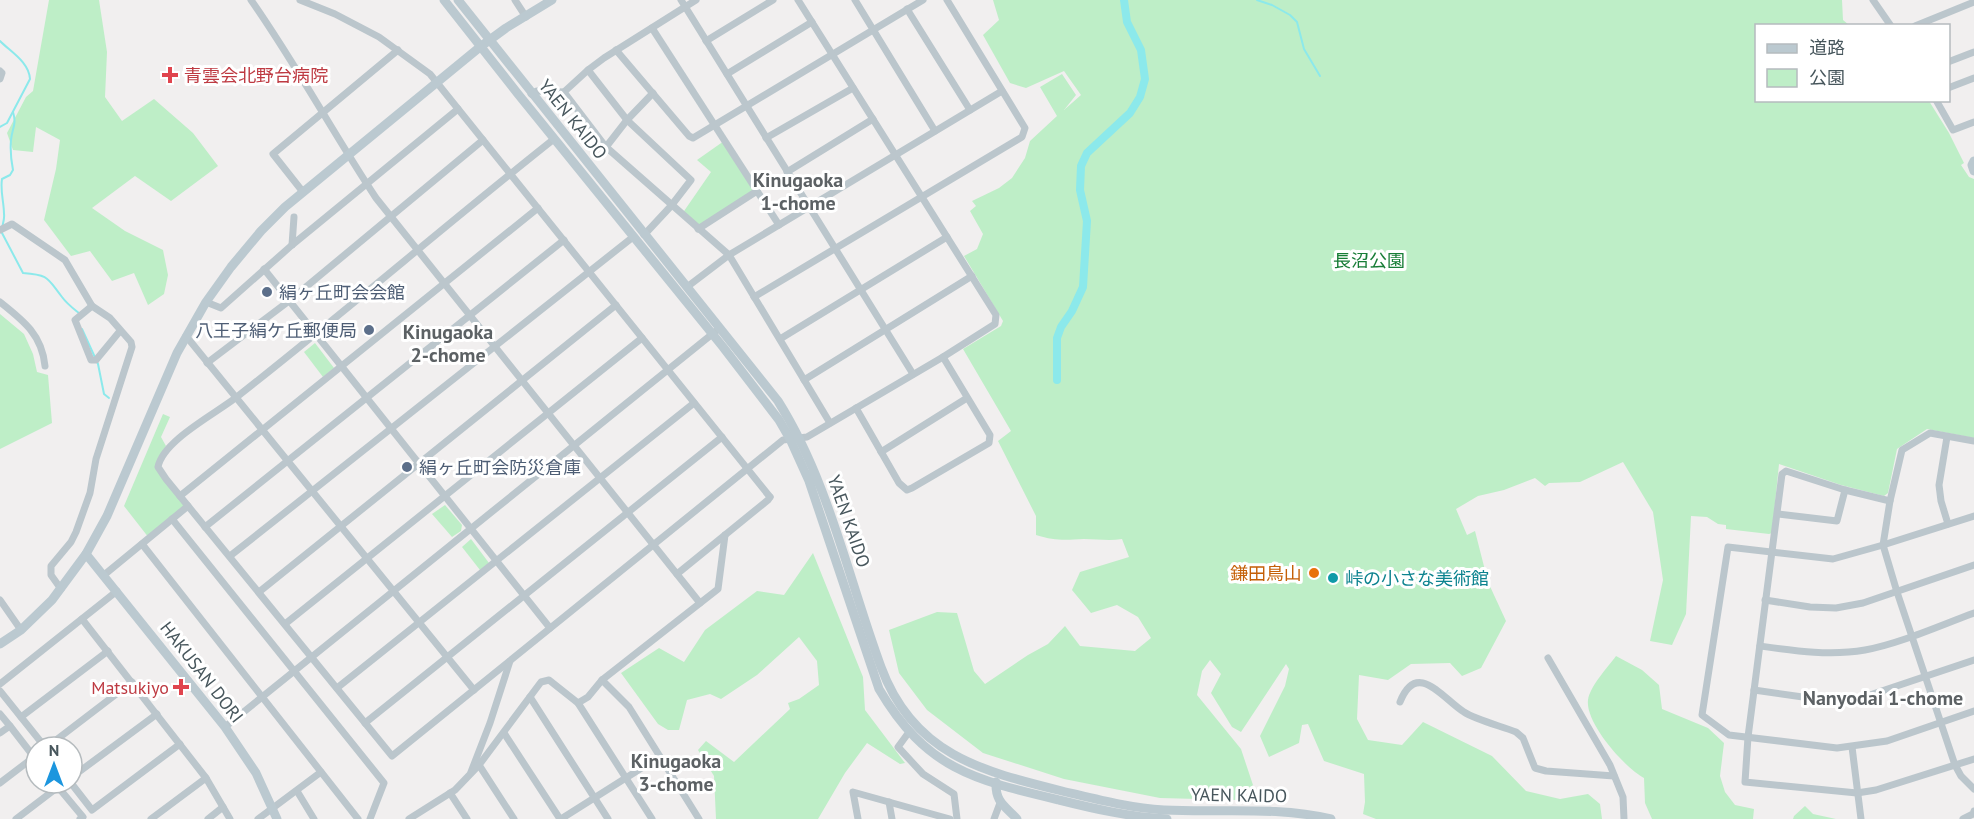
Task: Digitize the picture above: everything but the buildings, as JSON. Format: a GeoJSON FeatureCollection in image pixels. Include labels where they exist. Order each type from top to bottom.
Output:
{"type":"FeatureCollection","features":[{"type":"Feature","properties":{"kind":"main road","name":"YAEN KAIDO"},"geometry":{"type":"LineString","coordinates":[[444,0],[633,237],[778,401],[801,439],[819,481],[881,667],[894,696],[934,742],[958,758],[997,774],[1130,806],[1184,810],[1271,811],[1331,819]]}},
{"type":"Feature","properties":{"kind":"main road","name":"YAEN KAIDO"},"geometry":{"type":"LineString","coordinates":[[458,0],[687,287],[790,439],[815,498],[873,673],[888,704],[909,732],[922,745],[950,765],[970,776],[996,785],[1107,812],[1167,819]]}},
{"type":"Feature","properties":{"kind":"main road"},"geometry":{"type":"LineString","coordinates":[[0,644],[21,630],[61,589],[86,554],[107,516],[186,336],[206,302],[231,267],[261,231],[303,192],[480,47],[552,0]]}},
{"type":"Feature","properties":{"kind":"main road"},"geometry":{"type":"LineString","coordinates":[[1974,161],[1972,165],[1974,171]]}},
{"type":"Feature","properties":{"kind":"main road","name":"HAKUSAN DORI"},"geometry":{"type":"LineString","coordinates":[[86,554],[225,727],[256,773],[277,819]]}},
{"type":"Feature","properties":{"kind":"main road"},"geometry":{"type":"LineString","coordinates":[[997,774],[997,797],[1017,819]]}},
{"type":"Feature","properties":{"kind":"street"},"geometry":{"type":"LineString","coordinates":[[251,0],[303,78],[348,155],[392,218],[700,603]]}},
{"type":"Feature","properties":{"kind":"street"},"geometry":{"type":"LineString","coordinates":[[300,0],[335,14],[379,37],[430,74],[770,497]]}},
{"type":"Feature","properties":{"kind":"street"},"geometry":{"type":"LineString","coordinates":[[515,0],[526,16]]}},
{"type":"Feature","properties":{"kind":"street"},"geometry":{"type":"LineString","coordinates":[[531,94],[537,91],[564,92],[588,70],[652,28],[683,3],[696,0]]}},
{"type":"Feature","properties":{"kind":"street"},"geometry":{"type":"LineString","coordinates":[[706,41],[773,0]]}},
{"type":"Feature","properties":{"kind":"street"},"geometry":{"type":"LineString","coordinates":[[555,139],[236,398],[172,443],[159,459],[158,467],[180,496],[393,756],[783,440],[801,439],[943,357],[995,324],[996,315],[798,0]]}},
{"type":"Feature","properties":{"kind":"street"},"geometry":{"type":"LineString","coordinates":[[855,0],[935,131]]}},
{"type":"Feature","properties":{"kind":"street"},"geometry":{"type":"LineString","coordinates":[[616,50],[688,136],[693,138],[923,0]]}},
{"type":"Feature","properties":{"kind":"street"},"geometry":{"type":"LineString","coordinates":[[754,297],[1022,137],[1024,128],[947,0]]}},
{"type":"Feature","properties":{"kind":"street"},"geometry":{"type":"LineString","coordinates":[[1873,0],[1890,24]]}},
{"type":"Feature","properties":{"kind":"street"},"geometry":{"type":"LineString","coordinates":[[1920,24],[1974,2]]}},
{"type":"Feature","properties":{"kind":"street"},"geometry":{"type":"LineString","coordinates":[[683,3],[913,374]]}},
{"type":"Feature","properties":{"kind":"street"},"geometry":{"type":"LineString","coordinates":[[908,9],[970,110]]}},
{"type":"Feature","properties":{"kind":"street"},"geometry":{"type":"LineString","coordinates":[[727,74],[812,22]]}},
{"type":"Feature","properties":{"kind":"street"},"geometry":{"type":"LineString","coordinates":[[652,28],[779,225]]}},
{"type":"Feature","properties":{"kind":"street"},"geometry":{"type":"LineString","coordinates":[[303,192],[273,154],[398,50]]}},
{"type":"Feature","properties":{"kind":"street"},"geometry":{"type":"LineString","coordinates":[[1950,61],[1974,52]]}},
{"type":"Feature","properties":{"kind":"street"},"geometry":{"type":"LineString","coordinates":[[588,70],[627,120],[691,180],[644,235]]}},
{"type":"Feature","properties":{"kind":"street"},"geometry":{"type":"LineString","coordinates":[[0,71],[2,73],[0,80]]}},
{"type":"Feature","properties":{"kind":"street"},"geometry":{"type":"LineString","coordinates":[[1950,87],[1974,78]]}},
{"type":"Feature","properties":{"kind":"street"},"geometry":{"type":"LineString","coordinates":[[766,138],[853,88]]}},
{"type":"Feature","properties":{"kind":"street"},"geometry":{"type":"LineString","coordinates":[[687,287],[729,255],[1002,91]]}},
{"type":"Feature","properties":{"kind":"street"},"geometry":{"type":"LineString","coordinates":[[564,92],[606,147],[729,255],[830,423]]}},
{"type":"Feature","properties":{"kind":"street"},"geometry":{"type":"LineString","coordinates":[[606,147],[627,120],[653,93]]}},
{"type":"Feature","properties":{"kind":"street"},"geometry":{"type":"LineString","coordinates":[[1937,102],[1953,130],[1974,122]]}},
{"type":"Feature","properties":{"kind":"street"},"geometry":{"type":"LineString","coordinates":[[206,302],[221,308],[292,245],[458,109]]}},
{"type":"Feature","properties":{"kind":"street"},"geometry":{"type":"LineString","coordinates":[[787,172],[873,119]]}},
{"type":"Feature","properties":{"kind":"street"},"geometry":{"type":"LineString","coordinates":[[207,363],[392,218],[483,140]]}},
{"type":"Feature","properties":{"kind":"street"},"geometry":{"type":"LineString","coordinates":[[699,229],[757,191]]}},
{"type":"Feature","properties":{"kind":"street"},"geometry":{"type":"LineString","coordinates":[[180,496],[538,208]]}},
{"type":"Feature","properties":{"kind":"street"},"geometry":{"type":"LineString","coordinates":[[292,245],[294,217]]}},
{"type":"Feature","properties":{"kind":"street"},"geometry":{"type":"LineString","coordinates":[[0,230],[12,224],[64,260],[92,306],[110,318],[131,342],[132,347],[96,459],[90,493],[76,532],[71,542],[51,566],[51,575],[61,589]]}},
{"type":"Feature","properties":{"kind":"street"},"geometry":{"type":"LineString","coordinates":[[230,556],[633,237]]}},
{"type":"Feature","properties":{"kind":"street"},"geometry":{"type":"LineString","coordinates":[[780,339],[947,237]]}},
{"type":"Feature","properties":{"kind":"street"},"geometry":{"type":"LineString","coordinates":[[205,527],[564,240]]}},
{"type":"Feature","properties":{"kind":"street"},"geometry":{"type":"LineString","coordinates":[[264,269],[550,628]]}},
{"type":"Feature","properties":{"kind":"street"},"geometry":{"type":"LineString","coordinates":[[804,380],[972,276]]}},
{"type":"Feature","properties":{"kind":"street"},"geometry":{"type":"LineString","coordinates":[[0,302],[31,329],[44,350],[45,366]]}},
{"type":"Feature","properties":{"kind":"street"},"geometry":{"type":"LineString","coordinates":[[92,306],[75,320],[91,360],[96,360],[120,331]]}},
{"type":"Feature","properties":{"kind":"street"},"geometry":{"type":"LineString","coordinates":[[259,592],[616,306]]}},
{"type":"Feature","properties":{"kind":"street"},"geometry":{"type":"LineString","coordinates":[[225,727],[716,331]]}},
{"type":"Feature","properties":{"kind":"street"},"geometry":{"type":"LineString","coordinates":[[186,336],[474,690]]}},
{"type":"Feature","properties":{"kind":"street"},"geometry":{"type":"LineString","coordinates":[[285,624],[642,338]]}},
{"type":"Feature","properties":{"kind":"street"},"geometry":{"type":"LineString","coordinates":[[856,408],[898,483],[907,490],[989,443],[990,435],[943,357]]}},
{"type":"Feature","properties":{"kind":"street"},"geometry":{"type":"LineString","coordinates":[[882,452],[967,398]]}},
{"type":"Feature","properties":{"kind":"street"},"geometry":{"type":"LineString","coordinates":[[337,688],[694,403]]}},
{"type":"Feature","properties":{"kind":"street"},"geometry":{"type":"LineString","coordinates":[[1974,441],[1930,432],[1902,450],[1883,545],[1955,765],[1961,776],[1974,789]]}},
{"type":"Feature","properties":{"kind":"street"},"geometry":{"type":"LineString","coordinates":[[365,723],[722,437]]}},
{"type":"Feature","properties":{"kind":"street"},"geometry":{"type":"LineString","coordinates":[[1947,437],[1939,485],[1948,524]]}},
{"type":"Feature","properties":{"kind":"street"},"geometry":{"type":"LineString","coordinates":[[1890,501],[1845,490],[1786,471],[1782,474],[1744,782],[1857,793],[1875,790],[1974,759]]}},
{"type":"Feature","properties":{"kind":"street"},"geometry":{"type":"LineString","coordinates":[[1778,514],[1837,521],[1845,490]]}},
{"type":"Feature","properties":{"kind":"street"},"geometry":{"type":"LineString","coordinates":[[677,574],[770,497]]}},
{"type":"Feature","properties":{"kind":"street"},"geometry":{"type":"LineString","coordinates":[[677,574],[770,497]]}},
{"type":"Feature","properties":{"kind":"street"},"geometry":{"type":"LineString","coordinates":[[104,575],[188,506]]}},
{"type":"Feature","properties":{"kind":"street"},"geometry":{"type":"LineString","coordinates":[[1974,516],[1883,545],[1827,559],[1728,547],[1702,715],[1729,735],[1837,748],[1887,741],[1974,711]]}},
{"type":"Feature","properties":{"kind":"street"},"geometry":{"type":"LineString","coordinates":[[172,519],[384,783],[370,819]]}},
{"type":"Feature","properties":{"kind":"street"},"geometry":{"type":"LineString","coordinates":[[578,703],[588,697],[602,680],[718,589],[725,535]]}},
{"type":"Feature","properties":{"kind":"street"},"geometry":{"type":"LineString","coordinates":[[142,544],[358,819]]}},
{"type":"Feature","properties":{"kind":"street"},"geometry":{"type":"LineString","coordinates":[[1765,600],[1810,607],[1836,608],[1863,603],[1974,565]]}},
{"type":"Feature","properties":{"kind":"street"},"geometry":{"type":"LineString","coordinates":[[0,684],[117,591]]}},
{"type":"Feature","properties":{"kind":"street"},"geometry":{"type":"LineString","coordinates":[[0,600],[21,630]]}},
{"type":"Feature","properties":{"kind":"street"},"geometry":{"type":"LineString","coordinates":[[1760,646],[1815,653],[1867,650],[1912,636],[1974,612]]}},
{"type":"Feature","properties":{"kind":"street"},"geometry":{"type":"LineString","coordinates":[[82,619],[206,778],[230,819]]}},
{"type":"Feature","properties":{"kind":"street"},"geometry":{"type":"LineString","coordinates":[[21,717],[108,651]]}},
{"type":"Feature","properties":{"kind":"street"},"geometry":{"type":"LineString","coordinates":[[1548,658],[1597,741],[1614,776],[1623,797],[1624,819]]}},
{"type":"Feature","properties":{"kind":"street"},"geometry":{"type":"LineString","coordinates":[[1754,690],[1824,700],[1855,700],[1974,660]]}},
{"type":"Feature","properties":{"kind":"street"},"geometry":{"type":"LineString","coordinates":[[470,774],[490,723],[510,661]]}},
{"type":"Feature","properties":{"kind":"street"},"geometry":{"type":"LineString","coordinates":[[409,819],[418,816],[450,793],[470,774],[504,734],[541,681],[549,680],[578,703],[652,819]]}},
{"type":"Feature","properties":{"kind":"street"},"geometry":{"type":"LineString","coordinates":[[602,680],[628,707],[699,819]]}},
{"type":"Feature","properties":{"kind":"street"},"geometry":{"type":"LineString","coordinates":[[62,735],[132,682]]}},
{"type":"Feature","properties":{"kind":"street"},"geometry":{"type":"LineString","coordinates":[[1400,702],[1404,692],[1411,686],[1416,683],[1427,683],[1464,712],[1516,732],[1523,738],[1535,768],[1546,771],[1614,776]]}},
{"type":"Feature","properties":{"kind":"street"},"geometry":{"type":"LineString","coordinates":[[0,691],[36,735]]}},
{"type":"Feature","properties":{"kind":"street"},"geometry":{"type":"LineString","coordinates":[[530,697],[608,819]]}},
{"type":"Feature","properties":{"kind":"street"},"geometry":{"type":"LineString","coordinates":[[0,714],[34,757],[0,783]]}},
{"type":"Feature","properties":{"kind":"street"},"geometry":{"type":"LineString","coordinates":[[84,768],[157,714]]}},
{"type":"Feature","properties":{"kind":"street"},"geometry":{"type":"LineString","coordinates":[[0,734],[10,726]]}},
{"type":"Feature","properties":{"kind":"street"},"geometry":{"type":"LineString","coordinates":[[909,732],[898,747],[923,774],[954,794],[957,819]]}},
{"type":"Feature","properties":{"kind":"street"},"geometry":{"type":"LineString","coordinates":[[504,734],[560,819],[659,757]]}},
{"type":"Feature","properties":{"kind":"street"},"geometry":{"type":"LineString","coordinates":[[80,795],[92,810],[180,744]]}},
{"type":"Feature","properties":{"kind":"street"},"geometry":{"type":"LineString","coordinates":[[1852,747],[1861,819]]}},
{"type":"Feature","properties":{"kind":"street"},"geometry":{"type":"LineString","coordinates":[[479,765],[514,819]]}},
{"type":"Feature","properties":{"kind":"street"},"geometry":{"type":"LineString","coordinates":[[258,819],[321,772]]}},
{"type":"Feature","properties":{"kind":"street"},"geometry":{"type":"LineString","coordinates":[[151,819],[206,778]]}},
{"type":"Feature","properties":{"kind":"street"},"geometry":{"type":"LineString","coordinates":[[16,819],[58,787],[83,817],[80,819]]}},
{"type":"Feature","properties":{"kind":"street"},"geometry":{"type":"LineString","coordinates":[[297,791],[314,819]]}},
{"type":"Feature","properties":{"kind":"street"},"geometry":{"type":"LineString","coordinates":[[858,819],[854,792],[924,815],[950,819]]}},
{"type":"Feature","properties":{"kind":"street"},"geometry":{"type":"LineString","coordinates":[[450,793],[467,819]]}},
{"type":"Feature","properties":{"kind":"street"},"geometry":{"type":"LineString","coordinates":[[889,802],[892,819]]}},
{"type":"Feature","properties":{"kind":"street"},"geometry":{"type":"LineString","coordinates":[[994,819],[1000,802]]}},
{"type":"Feature","properties":{"kind":"street"},"geometry":{"type":"LineString","coordinates":[[208,819],[223,807]]}},
{"type":"Feature","properties":{"kind":"street"},"geometry":{"type":"LineString","coordinates":[[1963,819],[1973,814],[1974,811]]}},
{"type":"Feature","properties":{"kind":"green space"},"geometry":{"type":"Polygon","coordinates":[[[49,0],[99,0],[107,52],[105,97],[122,121],[154,99],[193,133],[218,166],[171,201],[135,176],[92,208],[125,231],[163,250],[168,275],[164,294],[148,305],[134,273],[112,281],[90,251],[71,256],[44,220],[60,140],[36,127],[33,152],[13,150],[7,133],[26,97],[33,91],[49,0]]]}},
{"type":"Feature","properties":{"kind":"green space","name":"長沼公園"},"geometry":{"type":"Polygon","coordinates":[[[993,0],[1842,0],[1843,20],[1848,24],[1755,24],[1755,102],[1930,102],[1964,163],[1961,165],[1969,177],[1974,179],[1974,438],[1927,429],[1897,449],[1888,493],[1884,496],[1841,485],[1779,464],[1772,533],[1769,534],[1726,529],[1726,525],[1718,524],[1707,517],[1691,516],[1686,614],[1672,645],[1650,641],[1663,580],[1653,512],[1623,462],[1580,482],[1549,483],[1545,486],[1535,478],[1504,490],[1478,496],[1456,509],[1467,535],[1475,531],[1488,582],[1506,621],[1481,668],[1462,676],[1450,663],[1411,664],[1388,680],[1359,675],[1357,719],[1368,740],[1402,745],[1423,722],[1492,756],[1526,791],[1560,799],[1588,794],[1600,804],[1602,819],[1376,819],[1363,814],[1364,774],[1324,761],[1308,724],[1302,725],[1299,743],[1269,757],[1260,736],[1285,686],[1289,669],[1286,664],[1241,732],[1232,727],[1211,693],[1221,674],[1210,660],[1202,671],[1197,695],[1241,749],[1253,785],[1236,800],[1160,798],[1064,779],[983,753],[927,710],[899,673],[889,630],[937,612],[957,613],[974,671],[985,684],[1048,644],[1065,626],[1080,646],[1135,651],[1151,638],[1138,617],[1117,605],[1091,613],[1072,590],[1080,572],[1129,557],[1122,539],[1060,540],[1036,535],[1036,516],[998,441],[1011,431],[963,349],[1001,326],[1003,321],[964,256],[977,249],[983,234],[970,211],[976,206],[972,201],[999,188],[1012,178],[1025,158],[1030,141],[1057,116],[1040,87],[1062,74],[1076,95],[1064,110],[1081,95],[1064,71],[1026,88],[1010,83],[983,35],[999,20],[993,0]]]}},
{"type":"Feature","properties":{"kind":"green space"},"geometry":{"type":"Polygon","coordinates":[[[724,141],[757,191],[698,229],[682,214],[711,172],[697,160],[724,141]]]}},
{"type":"Feature","properties":{"kind":"green space"},"geometry":{"type":"Polygon","coordinates":[[[0,314],[24,334],[33,354],[37,372],[48,375],[52,423],[0,449],[0,314]]]}},
{"type":"Feature","properties":{"kind":"green space"},"geometry":{"type":"Polygon","coordinates":[[[315,343],[334,368],[323,377],[304,352],[315,343]]]}},
{"type":"Feature","properties":{"kind":"green space"},"geometry":{"type":"Polygon","coordinates":[[[163,414],[170,417],[161,437],[166,446],[158,458],[156,469],[186,506],[149,538],[124,506],[163,414]]]}},
{"type":"Feature","properties":{"kind":"green space"},"geometry":{"type":"Polygon","coordinates":[[[445,505],[462,525],[461,531],[452,537],[432,514],[445,505]]]}},
{"type":"Feature","properties":{"kind":"green space"},"geometry":{"type":"Polygon","coordinates":[[[471,539],[489,563],[480,570],[462,547],[471,539]]]}},
{"type":"Feature","properties":{"kind":"green space"},"geometry":{"type":"Polygon","coordinates":[[[813,553],[863,677],[865,710],[905,763],[900,764],[867,743],[845,773],[818,819],[716,819],[714,776],[698,750],[706,741],[734,762],[790,709],[788,703],[799,699],[819,685],[817,661],[799,637],[757,675],[721,699],[710,694],[687,700],[679,730],[668,730],[658,724],[621,673],[659,648],[684,662],[705,630],[757,591],[784,595],[813,553]]]}},
{"type":"Feature","properties":{"kind":"green space"},"geometry":{"type":"Polygon","coordinates":[[[1616,656],[1642,670],[1659,685],[1662,709],[1708,728],[1724,743],[1720,776],[1725,792],[1735,805],[1754,809],[1753,819],[1652,819],[1645,803],[1644,778],[1627,765],[1608,744],[1599,732],[1589,710],[1588,700],[1592,689],[1616,656]]]}},
{"type":"Feature","properties":{"kind":"green space"},"geometry":{"type":"Polygon","coordinates":[[[1805,806],[1813,814],[1836,819],[1793,819],[1805,806]]]}},
{"type":"Feature","properties":{"kind":"waterway"},"geometry":{"type":"LineString","coordinates":[[1057,380],[1057,338],[1083,287],[1087,221],[1080,190],[1081,166],[1087,153],[1130,113],[1140,97],[1145,79],[1141,50],[1127,22],[1124,0]]}},
{"type":"Feature","properties":{"kind":"waterway"},"geometry":{"type":"LineString","coordinates":[[1257,0],[1272,5],[1290,15],[1297,22],[1304,49],[1320,76]]}},
{"type":"Feature","properties":{"kind":"waterway"},"geometry":{"type":"LineString","coordinates":[[0,41],[23,62],[30,79],[7,123],[0,127]]}},
{"type":"Feature","properties":{"kind":"waterway"},"geometry":{"type":"LineString","coordinates":[[13,112],[11,148],[13,170],[10,175],[2,179],[4,217],[2,233],[23,273],[43,276],[80,314]]}},
{"type":"Feature","properties":{"kind":"waterway"},"geometry":{"type":"LineString","coordinates":[[82,329],[98,364],[104,394],[109,398]]}},
{"type":"Feature","properties":{"kind":"place","name":"青雲会北野台病院"},"geometry":{"type":"Point","coordinates":[170,75]}},
{"type":"Feature","properties":{"kind":"place","name":"絹ヶ丘町会会館"},"geometry":{"type":"Point","coordinates":[267,292]}},
{"type":"Feature","properties":{"kind":"place","name":"八王子絹ケ丘郵便局"},"geometry":{"type":"Point","coordinates":[369,330]}},
{"type":"Feature","properties":{"kind":"place","name":"絹ヶ丘町会防災倉庫"},"geometry":{"type":"Point","coordinates":[407,467]}},
{"type":"Feature","properties":{"kind":"place","name":"鎌田鳥山"},"geometry":{"type":"Point","coordinates":[1314,573]}},
{"type":"Feature","properties":{"kind":"place","name":"峠の小さな美術館"},"geometry":{"type":"Point","coordinates":[1333,578]}},
{"type":"Feature","properties":{"kind":"place","name":"Matsukiyo"},"geometry":{"type":"Point","coordinates":[181,687]}},
{"type":"Feature","properties":{"kind":"district","name":"Kinugaoka 1-chome"},"geometry":{"type":"Point","coordinates":[798,192]}},
{"type":"Feature","properties":{"kind":"district","name":"Kinugaoka 2-chome"},"geometry":{"type":"Point","coordinates":[448,344]}},
{"type":"Feature","properties":{"kind":"district","name":"Nanyodai 1-chome"},"geometry":{"type":"Point","coordinates":[1883,698]}},
{"type":"Feature","properties":{"kind":"district","name":"Kinugaoka 3-chome"},"geometry":{"type":"Point","coordinates":[676,772]}}]}
